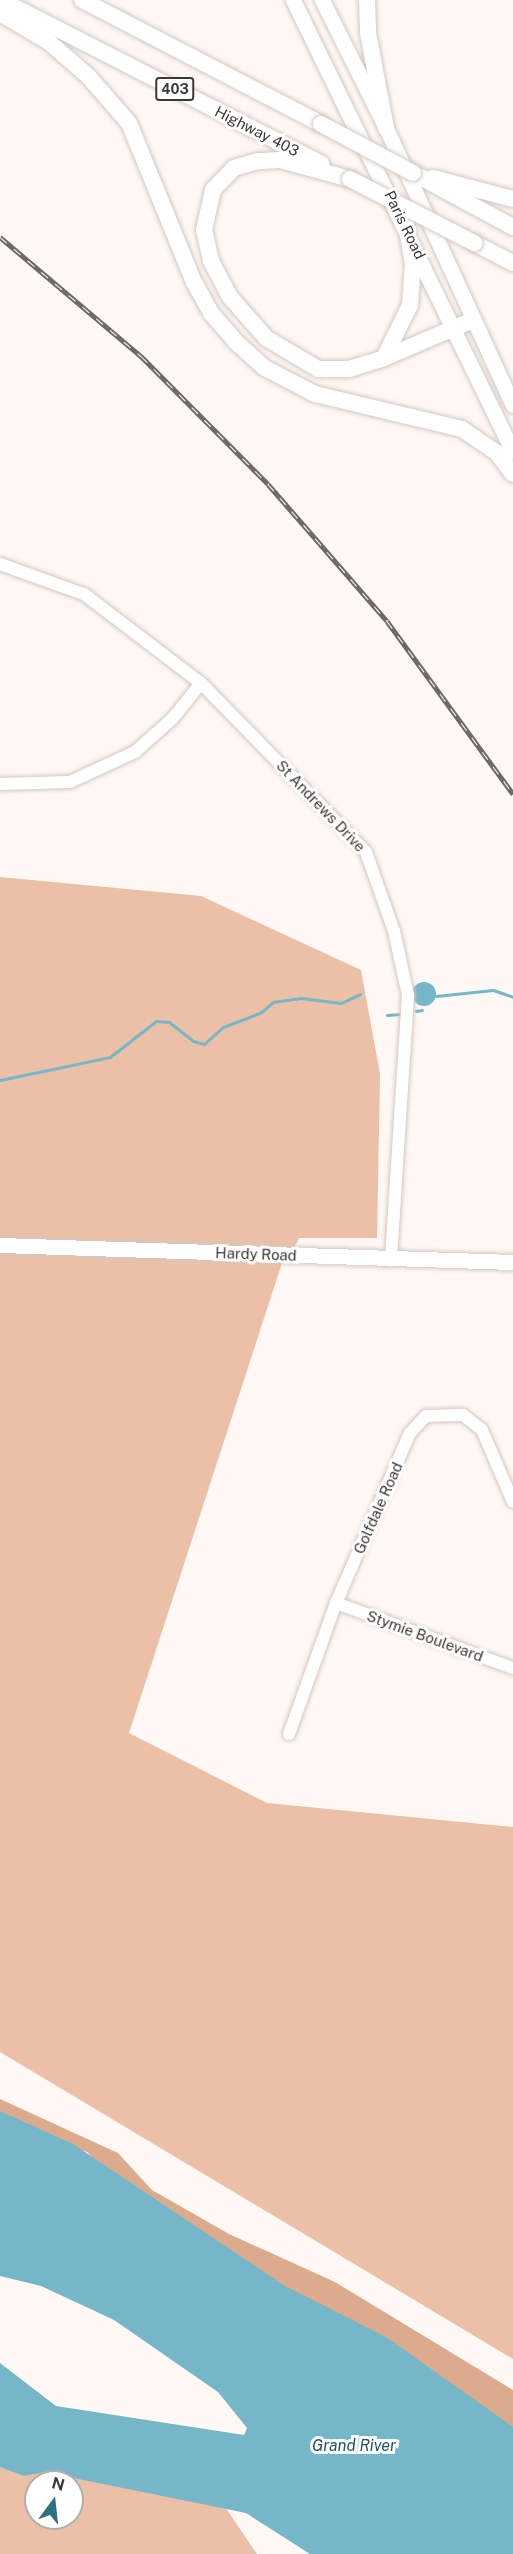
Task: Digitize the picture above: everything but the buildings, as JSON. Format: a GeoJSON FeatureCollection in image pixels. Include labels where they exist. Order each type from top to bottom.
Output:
{"type":"FeatureCollection","features":[{"type":"Feature","properties":{"kind":"highway","name":"Highway 403"},"geometry":{"type":"LineString","coordinates":[[1,0],[513,263]]}},
{"type":"Feature","properties":{"kind":"highway","name":"403"},"geometry":{"type":"LineString","coordinates":[[82,0],[413,173],[447,187],[513,227]]}},
{"type":"Feature","properties":{"kind":"highway"},"geometry":{"type":"LineString","coordinates":[[367,0],[368,33],[386,128]]}},
{"type":"Feature","properties":{"kind":"highway"},"geometry":{"type":"LineString","coordinates":[[0,13],[49,42],[88,76],[129,123],[194,282],[211,313],[237,343],[265,368],[315,394],[462,429],[497,453],[513,474]]}},
{"type":"Feature","properties":{"kind":"highway"},"geometry":{"type":"LineString","coordinates":[[350,179],[280,160],[234,168],[213,190],[205,213],[205,241],[230,297],[252,326],[283,351],[318,369],[333,370],[384,358],[455,330],[473,320]]}},
{"type":"Feature","properties":{"kind":"highway"},"geometry":{"type":"LineString","coordinates":[[447,187],[513,199]]}},
{"type":"Feature","properties":{"kind":"highway"},"geometry":{"type":"LineString","coordinates":[[384,358],[410,305],[412,264],[406,226]]}},
{"type":"Feature","properties":{"kind":"main road","name":"Paris Road"},"geometry":{"type":"LineString","coordinates":[[293,0],[406,226],[513,452]]}},
{"type":"Feature","properties":{"kind":"main road","name":"Paris Road"},"geometry":{"type":"LineString","coordinates":[[322,0],[386,128],[513,405]]}},
{"type":"Feature","properties":{"kind":"main road","name":"Hardy Road"},"geometry":{"type":"LineString","coordinates":[[0,1245],[391,1260],[513,1262]]}},
{"type":"Feature","properties":{"kind":"street","name":"St Andrews Drive"},"geometry":{"type":"LineString","coordinates":[[0,564],[84,594],[201,683],[366,852],[394,931],[408,995],[391,1260]]}},
{"type":"Feature","properties":{"kind":"street"},"geometry":{"type":"LineString","coordinates":[[0,784],[70,782],[135,752],[173,718],[201,683]]}},
{"type":"Feature","properties":{"kind":"street","name":"Golfdale Road"},"geometry":{"type":"LineString","coordinates":[[289,1734],[336,1603],[410,1433],[426,1416],[463,1416],[482,1430],[513,1502]]}},
{"type":"Feature","properties":{"kind":"street","name":"Stymie Boulevard"},"geometry":{"type":"LineString","coordinates":[[336,1603],[513,1668]]}},
{"type":"Feature","properties":{"kind":"shaded area"},"geometry":{"type":"Polygon","coordinates":[[[0,877],[201,896],[361,970],[380,1074],[377,1238],[299,1238],[288,1260],[283,1260],[129,1733],[267,1803],[513,1827],[513,2359],[0,2052],[0,877]]]}},
{"type":"Feature","properties":{"kind":"shaded area"},"geometry":{"type":"Polygon","coordinates":[[[0,2099],[118,2153],[152,2190],[229,2234],[335,2282],[513,2390],[513,2443],[122,2186],[87,2152],[0,2125],[0,2099]]]}},
{"type":"Feature","properties":{"kind":"shaded area"},"geometry":{"type":"Polygon","coordinates":[[[0,2439],[221,2501],[257,2554],[0,2554],[0,2439]]]}},
{"type":"Feature","properties":{"kind":"water"},"geometry":{"type":"Polygon","coordinates":[[[424,982],[433,985],[436,994],[433,1003],[424,1006],[415,1003],[412,994],[415,985],[424,982]]]}},
{"type":"Feature","properties":{"kind":"water","name":"Grand River"},"geometry":{"type":"Polygon","coordinates":[[[0,2111],[73,2144],[285,2286],[386,2337],[513,2427],[513,2554],[310,2554],[246,2513],[84,2480],[84,2470],[24,2470],[24,2476],[0,2467],[0,2363],[56,2406],[244,2435],[247,2428],[218,2392],[114,2320],[41,2286],[0,2276],[0,2111]]]}},
{"type":"Feature","properties":{"kind":"waterway"},"geometry":{"type":"LineString","coordinates":[[436,996],[493,990],[513,997]]}},
{"type":"Feature","properties":{"kind":"waterway"},"geometry":{"type":"LineString","coordinates":[[0,1080],[110,1057],[156,1021],[169,1022],[193,1041],[204,1044],[223,1027],[260,1013],[273,1002],[301,998],[341,1003],[360,994]]}},
{"type":"Feature","properties":{"kind":"waterway"},"geometry":{"type":"LineString","coordinates":[[416,1011],[422,1010]]}},
{"type":"Feature","properties":{"kind":"waterway"},"geometry":{"type":"LineString","coordinates":[[387,1015],[400,1014]]}},
{"type":"Feature","properties":{"kind":"railway"},"geometry":{"type":"LineString","coordinates":[[0,237],[141,356],[268,484],[387,621],[513,794]]}}]}
